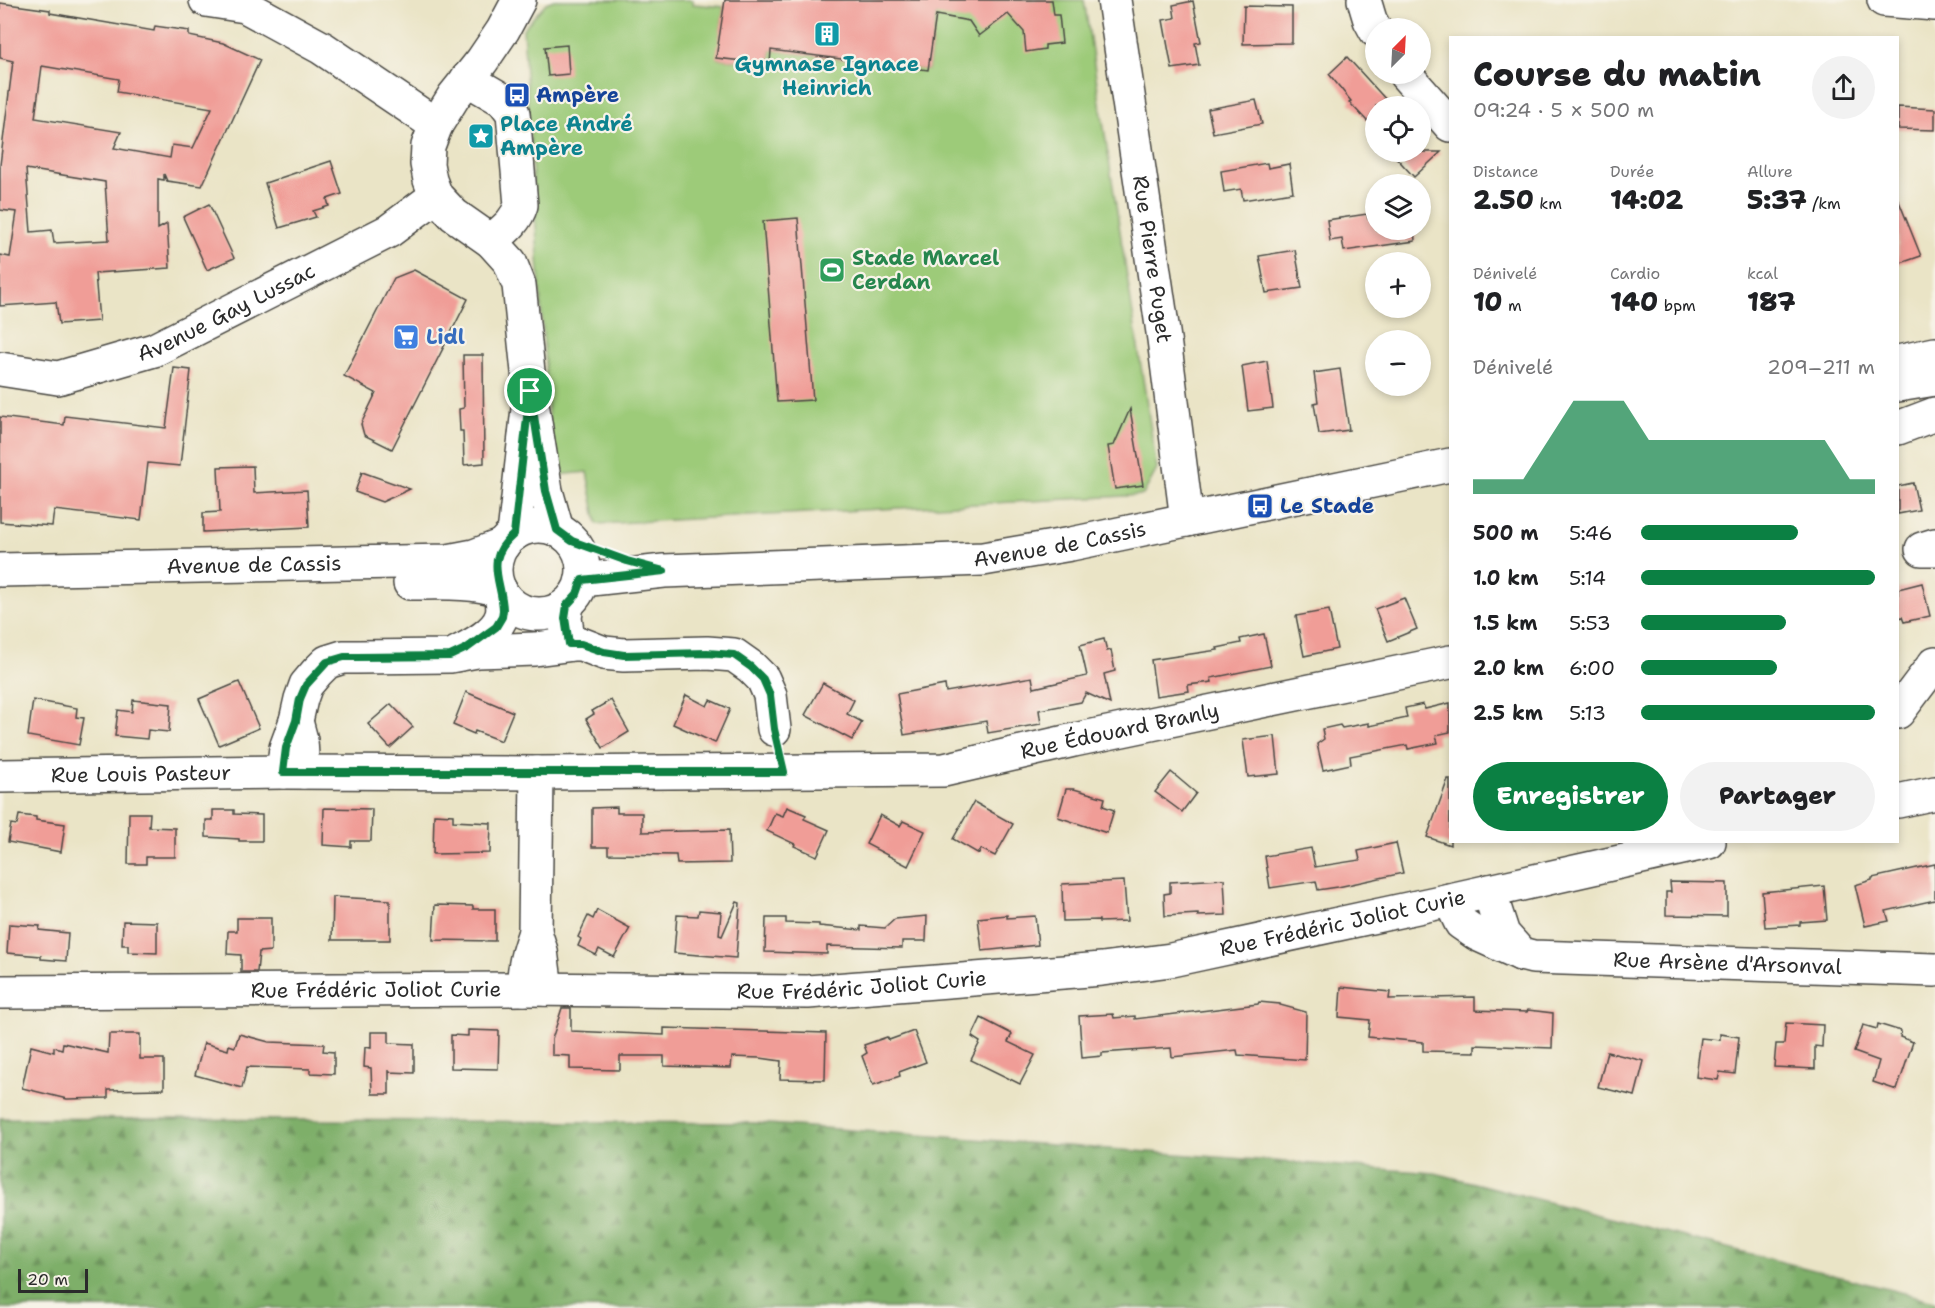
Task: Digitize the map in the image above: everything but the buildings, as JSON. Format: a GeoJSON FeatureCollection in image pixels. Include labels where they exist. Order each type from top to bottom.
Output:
{"type":"FeatureCollection","features":[{"type":"Feature","properties":{"kind":"street"},"geometry":{"type":"LineString","coordinates":[[206,0],[245,6],[322,48],[436,125]]}},
{"type":"Feature","properties":{"kind":"street","name":"Rue Pierre Puget"},"geometry":{"type":"LineString","coordinates":[[1114,0],[1164,339],[1186,520]]}},
{"type":"Feature","properties":{"kind":"street"},"geometry":{"type":"LineString","coordinates":[[1364,0],[1369,18]]}},
{"type":"Feature","properties":{"kind":"street"},"geometry":{"type":"LineString","coordinates":[[1884,0],[1935,4]]}},
{"type":"Feature","properties":{"kind":"street"},"geometry":{"type":"LineString","coordinates":[[521,1],[498,38],[454,96],[436,125],[428,146],[427,164],[429,180],[436,196],[454,214],[491,241],[510,262],[519,285],[530,391],[544,481],[564,536],[580,552],[583,566],[566,624],[569,644]]}},
{"type":"Feature","properties":{"kind":"street"},"geometry":{"type":"LineString","coordinates":[[467,79],[503,100],[513,112],[521,206],[512,224],[491,241]]}},
{"type":"Feature","properties":{"kind":"street"},"geometry":{"type":"LineString","coordinates":[[1414,84],[1449,123]]}},
{"type":"Feature","properties":{"kind":"street","name":"Avenue Gay Lussac"},"geometry":{"type":"LineString","coordinates":[[0,369],[58,378],[153,350],[388,231],[436,196]]}},
{"type":"Feature","properties":{"kind":"street"},"geometry":{"type":"LineString","coordinates":[[1899,362],[1935,354]]}},
{"type":"Feature","properties":{"kind":"street"},"geometry":{"type":"LineString","coordinates":[[1899,385],[1935,379]]}},
{"type":"Feature","properties":{"kind":"street"},"geometry":{"type":"LineString","coordinates":[[530,391],[509,540],[498,556],[496,577],[506,629],[516,641],[535,649]]}},
{"type":"Feature","properties":{"kind":"street"},"geometry":{"type":"LineString","coordinates":[[1899,428],[1935,414]]}},
{"type":"Feature","properties":{"kind":"street","name":"Avenue de Cassis"},"geometry":{"type":"LineString","coordinates":[[0,590],[447,583],[484,585],[501,604],[508,601],[534,614],[545,614],[557,611],[574,593],[664,571],[983,559],[1071,544],[1449,465]]}},
{"type":"Feature","properties":{"kind":"street","name":"Avenue de Cassis"},"geometry":{"type":"LineString","coordinates":[[0,570],[448,561],[474,556],[509,540],[528,528],[542,526],[627,561],[664,571]]}},
{"type":"Feature","properties":{"kind":"street"},"geometry":{"type":"LineString","coordinates":[[450,656],[467,648],[496,627],[501,604]]}},
{"type":"Feature","properties":{"kind":"street"},"geometry":{"type":"LineString","coordinates":[[293,772],[301,740],[296,721],[300,699],[306,685],[327,662],[344,657],[450,656],[477,651],[535,649],[581,644],[604,652],[624,655],[707,653],[734,655],[763,679],[770,695],[774,729],[774,772]]}},
{"type":"Feature","properties":{"kind":"street","name":"Rue Édouard Branly"},"geometry":{"type":"LineString","coordinates":[[537,773],[944,770],[1074,740],[1449,662]]}},
{"type":"Feature","properties":{"kind":"street"},"geometry":{"type":"LineString","coordinates":[[1899,711],[1935,663]]}},
{"type":"Feature","properties":{"kind":"street","name":"Rue Louis Pasteur"},"geometry":{"type":"LineString","coordinates":[[0,776],[293,772],[537,773]]}},
{"type":"Feature","properties":{"kind":"street"},"geometry":{"type":"LineString","coordinates":[[535,989],[523,972],[535,932],[537,773]]}},
{"type":"Feature","properties":{"kind":"street"},"geometry":{"type":"LineString","coordinates":[[1899,801],[1935,793]]}},
{"type":"Feature","properties":{"kind":"street","name":"Rue Frédéric Joliot Curie"},"geometry":{"type":"LineString","coordinates":[[0,992],[535,989],[808,992],[1102,969],[1171,960],[1705,843]]}},
{"type":"Feature","properties":{"kind":"street"},"geometry":{"type":"LineString","coordinates":[[1489,891],[1503,934],[1521,954]]}},
{"type":"Feature","properties":{"kind":"street","name":"Rue Arsène d'Arsonval"},"geometry":{"type":"LineString","coordinates":[[1450,900],[1461,923],[1477,934],[1533,957],[1935,970]]}},
{"type":"Feature","properties":{"kind":"green space","name":"Stade Marcel Cerdan"},"geometry":{"type":"Polygon","coordinates":[[[554,0],[693,0],[693,4],[724,7],[717,58],[770,64],[771,50],[928,70],[936,15],[961,0],[1084,0],[1157,469],[1143,495],[597,524],[587,472],[558,475],[552,470],[523,29],[546,3],[554,0]]]}},
{"type":"Feature","properties":{"kind":"green space"},"geometry":{"type":"Polygon","coordinates":[[[0,1118],[755,1123],[1435,1173],[1935,1301],[1935,1308],[0,1308],[0,1118]]]}},
{"type":"Feature","properties":{"kind":"place","name":"Gymnase Ignace Heinrich"},"geometry":{"type":"Point","coordinates":[827,34]}},
{"type":"Feature","properties":{"kind":"place","name":"Ampère"},"geometry":{"type":"Point","coordinates":[517,95]}},
{"type":"Feature","properties":{"kind":"place","name":"Place André Ampère"},"geometry":{"type":"Point","coordinates":[481,136]}},
{"type":"Feature","properties":{"kind":"place","name":"Stade Marcel Cerdan"},"geometry":{"type":"Point","coordinates":[832,270]}},
{"type":"Feature","properties":{"kind":"place","name":"Lidl"},"geometry":{"type":"Point","coordinates":[406,337]}},
{"type":"Feature","properties":{"kind":"place","name":"Le Stade"},"geometry":{"type":"Point","coordinates":[1260,506]}},
{"type":"Feature","properties":{"kind":"route"},"geometry":{"type":"LineString","coordinates":[[530,391],[546,491],[557,530],[572,541],[627,561],[664,571],[582,580],[577,594],[567,605],[565,618],[569,644],[581,644],[604,652],[624,655],[707,653],[734,655],[763,679],[770,695],[774,729],[784,772],[283,772],[286,748],[296,721],[300,699],[306,685],[327,662],[344,657],[450,656],[467,648],[496,627],[502,617],[503,603],[496,577],[496,566],[503,546],[514,534],[530,391]]}}]}
